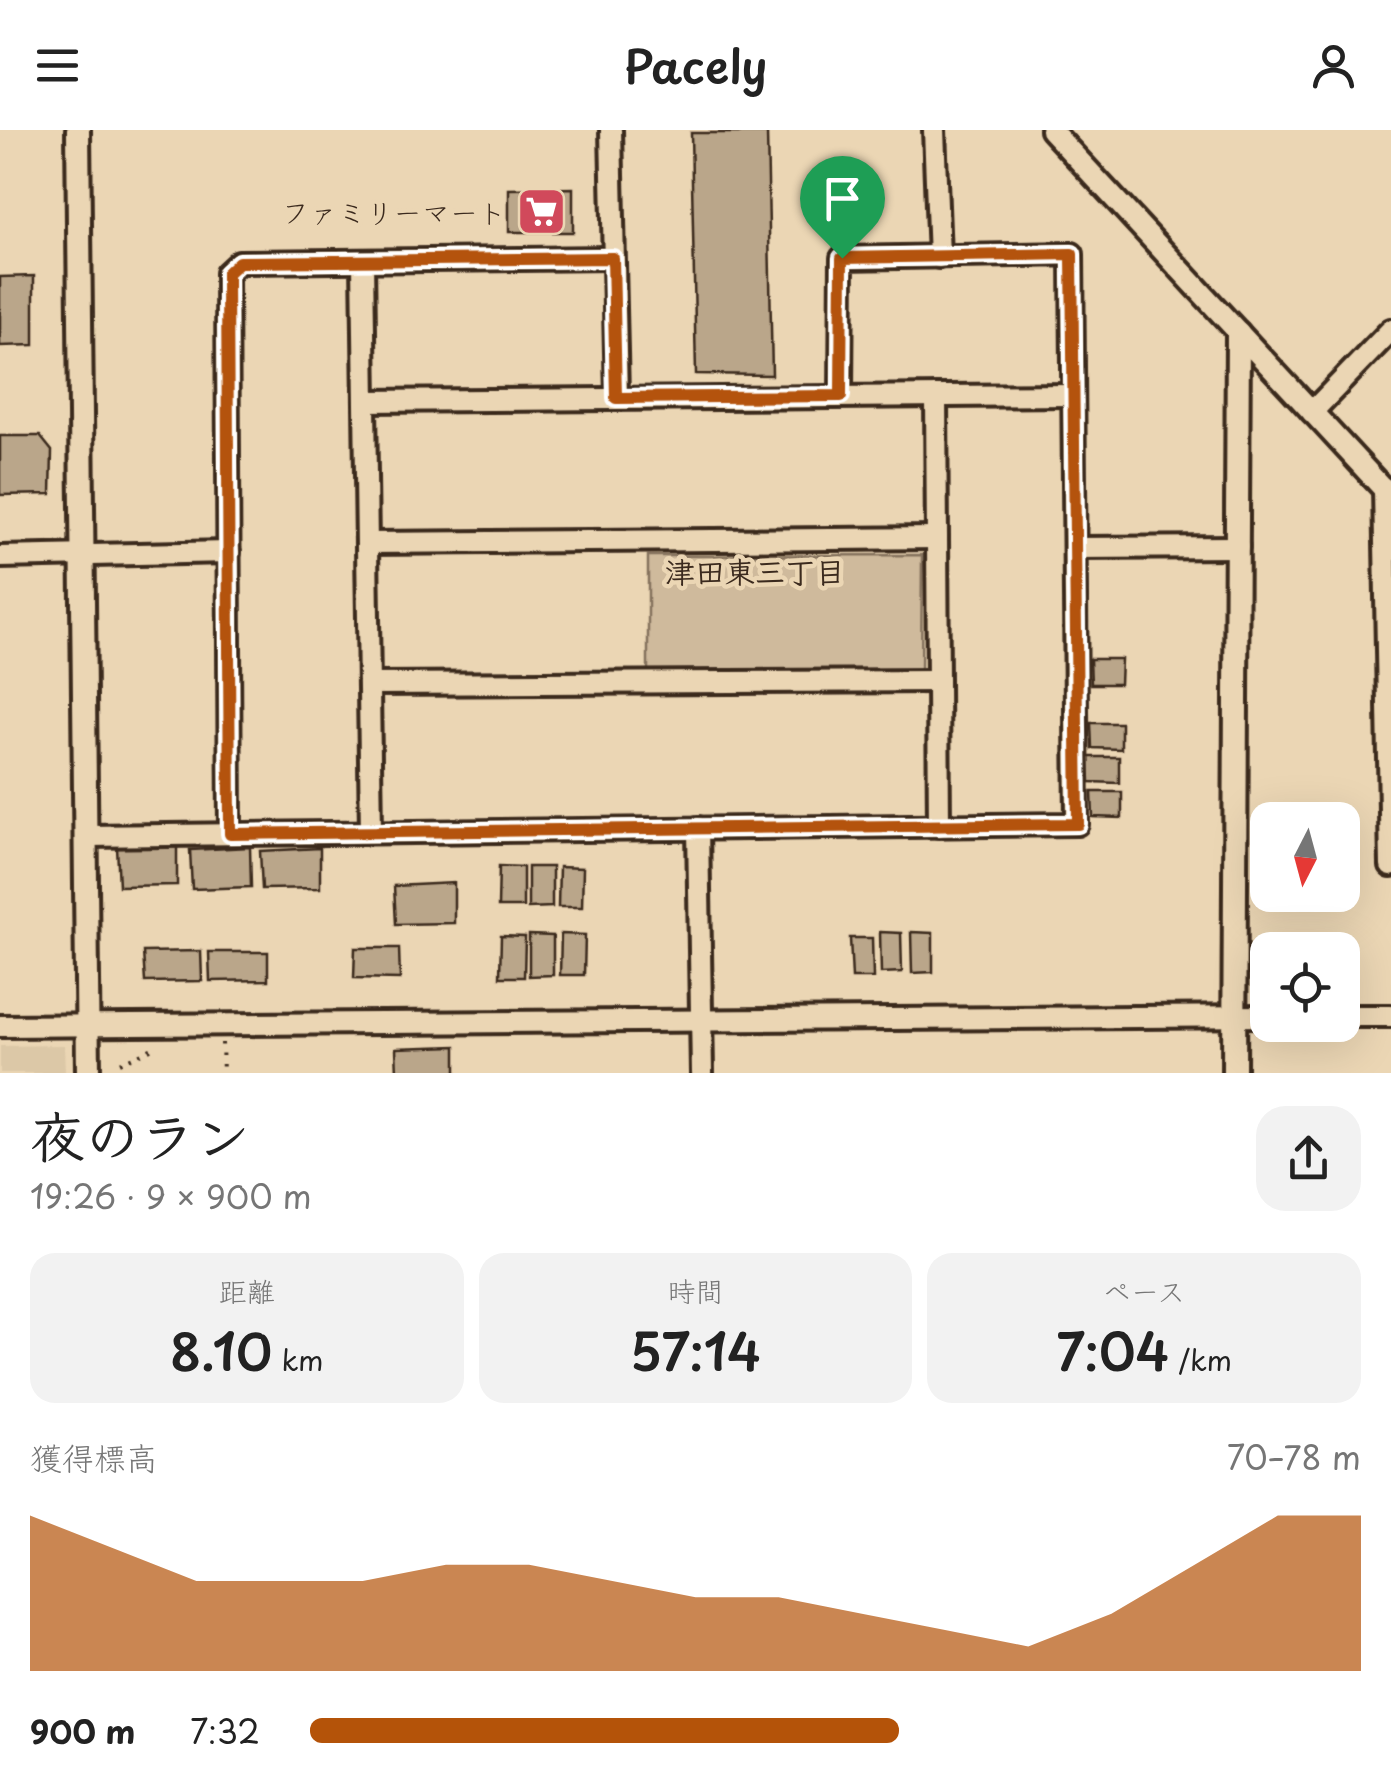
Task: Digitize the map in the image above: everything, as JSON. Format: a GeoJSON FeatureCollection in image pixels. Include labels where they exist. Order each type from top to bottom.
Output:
{"type":"FeatureCollection","features":[{"type":"Feature","properties":{"kind":"street"},"geometry":{"type":"LineString","coordinates":[[78,130],[88,1073]]}},
{"type":"Feature","properties":{"kind":"street"},"geometry":{"type":"LineString","coordinates":[[611,130],[616,398]]}},
{"type":"Feature","properties":{"kind":"street"},"geometry":{"type":"LineString","coordinates":[[934,130],[940,257]]}},
{"type":"Feature","properties":{"kind":"street"},"geometry":{"type":"LineString","coordinates":[[1050,130],[1388,493],[1391,866]]}},
{"type":"Feature","properties":{"kind":"street"},"geometry":{"type":"LineString","coordinates":[[87,836],[1078,824],[1072,254],[842,258],[841,396]]}},
{"type":"Feature","properties":{"kind":"street"},"geometry":{"type":"LineString","coordinates":[[230,834],[227,273],[239,262],[613,258]]}},
{"type":"Feature","properties":{"kind":"street"},"geometry":{"type":"LineString","coordinates":[[363,261],[371,832]]}},
{"type":"Feature","properties":{"kind":"street"},"geometry":{"type":"LineString","coordinates":[[1312,412],[1391,330]]}},
{"type":"Feature","properties":{"kind":"street"},"geometry":{"type":"LineString","coordinates":[[1234,1073],[1238,333]]}},
{"type":"Feature","properties":{"kind":"street"},"geometry":{"type":"LineString","coordinates":[[365,401],[1073,395]]}},
{"type":"Feature","properties":{"kind":"street"},"geometry":{"type":"LineString","coordinates":[[936,396],[939,826]]}},
{"type":"Feature","properties":{"kind":"street"},"geometry":{"type":"LineString","coordinates":[[367,543],[937,538]]}},
{"type":"Feature","properties":{"kind":"street"},"geometry":{"type":"LineString","coordinates":[[1075,548],[1238,546]]}},
{"type":"Feature","properties":{"kind":"street"},"geometry":{"type":"LineString","coordinates":[[0,557],[228,552]]}},
{"type":"Feature","properties":{"kind":"street"},"geometry":{"type":"LineString","coordinates":[[369,684],[938,682]]}},
{"type":"Feature","properties":{"kind":"street"},"geometry":{"type":"LineString","coordinates":[[698,828],[702,1073]]}},
{"type":"Feature","properties":{"kind":"street"},"geometry":{"type":"LineString","coordinates":[[0,1026],[1250,1016]]}},
{"type":"Feature","properties":{"kind":"street"},"geometry":{"type":"LineString","coordinates":[[1360,1016],[1391,1016]]}},
{"type":"Feature","properties":{"kind":"path"},"geometry":{"type":"LineString","coordinates":[[207,1043],[222,1043]]}},
{"type":"Feature","properties":{"kind":"path"},"geometry":{"type":"LineString","coordinates":[[117,1073],[120,1063],[161,1044]]}},
{"type":"Feature","properties":{"kind":"shaded area"},"geometry":{"type":"Polygon","coordinates":[[[922,555],[921,672],[648,673],[648,556],[922,555]]]}},
{"type":"Feature","properties":{"kind":"shaded area"},"geometry":{"type":"Polygon","coordinates":[[[64,1045],[65,1073],[0,1073],[0,1046],[64,1045]]]}},
{"type":"Feature","properties":{"kind":"building"},"geometry":{"type":"Polygon","coordinates":[[[691,133],[767,133],[772,375],[696,374],[691,133]]]}},
{"type":"Feature","properties":{"kind":"building","name":"ファミリーマート"},"geometry":{"type":"Polygon","coordinates":[[[573,188],[573,232],[509,232],[509,189],[573,188]]]}},
{"type":"Feature","properties":{"kind":"building"},"geometry":{"type":"Polygon","coordinates":[[[34,276],[34,345],[0,346],[0,277],[34,276]]]}},
{"type":"Feature","properties":{"kind":"building"},"geometry":{"type":"Polygon","coordinates":[[[0,436],[40,436],[52,451],[51,494],[0,495],[0,436]]]}},
{"type":"Feature","properties":{"kind":"building"},"geometry":{"type":"Polygon","coordinates":[[[1090,659],[1121,659],[1120,684],[1091,684],[1090,659]]]}},
{"type":"Feature","properties":{"kind":"building"},"geometry":{"type":"Polygon","coordinates":[[[1091,723],[1121,723],[1121,749],[1092,748],[1091,723]]]}},
{"type":"Feature","properties":{"kind":"building"},"geometry":{"type":"Polygon","coordinates":[[[1089,757],[1119,757],[1119,783],[1090,782],[1089,757]]]}},
{"type":"Feature","properties":{"kind":"building"},"geometry":{"type":"Polygon","coordinates":[[[1092,792],[1122,792],[1122,818],[1093,817],[1092,792]]]}},
{"type":"Feature","properties":{"kind":"building"},"geometry":{"type":"Polygon","coordinates":[[[177,845],[177,885],[119,886],[117,847],[177,845]]]}},
{"type":"Feature","properties":{"kind":"building"},"geometry":{"type":"Polygon","coordinates":[[[250,847],[251,887],[192,889],[190,850],[250,847]]]}},
{"type":"Feature","properties":{"kind":"building"},"geometry":{"type":"Polygon","coordinates":[[[320,848],[320,888],[262,889],[260,851],[320,848]]]}},
{"type":"Feature","properties":{"kind":"building"},"geometry":{"type":"Polygon","coordinates":[[[499,866],[523,867],[523,907],[498,907],[499,866]]]}},
{"type":"Feature","properties":{"kind":"building"},"geometry":{"type":"Polygon","coordinates":[[[528,867],[552,867],[552,907],[528,908],[528,867]]]}},
{"type":"Feature","properties":{"kind":"building"},"geometry":{"type":"Polygon","coordinates":[[[559,867],[583,868],[582,907],[558,907],[559,867]]]}},
{"type":"Feature","properties":{"kind":"building"},"geometry":{"type":"Polygon","coordinates":[[[454,883],[454,923],[396,924],[394,886],[454,883]]]}},
{"type":"Feature","properties":{"kind":"building"},"geometry":{"type":"Polygon","coordinates":[[[880,932],[901,933],[902,972],[881,973],[880,932]]]}},
{"type":"Feature","properties":{"kind":"building"},"geometry":{"type":"Polygon","coordinates":[[[911,932],[933,933],[933,972],[912,973],[911,932]]]}},
{"type":"Feature","properties":{"kind":"building"},"geometry":{"type":"Polygon","coordinates":[[[561,934],[585,935],[584,975],[560,975],[561,934]]]}},
{"type":"Feature","properties":{"kind":"building"},"geometry":{"type":"Polygon","coordinates":[[[529,935],[553,936],[553,975],[529,976],[529,935]]]}},
{"type":"Feature","properties":{"kind":"building"},"geometry":{"type":"Polygon","coordinates":[[[501,936],[525,937],[524,977],[500,977],[501,936]]]}},
{"type":"Feature","properties":{"kind":"building"},"geometry":{"type":"Polygon","coordinates":[[[850,938],[872,938],[873,978],[852,978],[850,938]]]}},
{"type":"Feature","properties":{"kind":"building"},"geometry":{"type":"Polygon","coordinates":[[[355,948],[399,948],[400,979],[354,978],[355,948]]]}},
{"type":"Feature","properties":{"kind":"building"},"geometry":{"type":"Polygon","coordinates":[[[201,951],[202,981],[145,982],[143,952],[201,951]]]}},
{"type":"Feature","properties":{"kind":"building"},"geometry":{"type":"Polygon","coordinates":[[[209,952],[268,952],[268,980],[210,981],[209,952]]]}},
{"type":"Feature","properties":{"kind":"building"},"geometry":{"type":"Polygon","coordinates":[[[456,1046],[456,1073],[397,1073],[396,1048],[456,1046]]]}},
{"type":"Feature","properties":{"kind":"place","name":"ファミリーマート"},"geometry":{"type":"Point","coordinates":[541,211]}},
{"type":"Feature","properties":{"kind":"district","name":"津田東三丁目"},"geometry":{"type":"Point","coordinates":[755,570]}},
{"type":"Feature","properties":{"kind":"route"},"geometry":{"type":"LineString","coordinates":[[1072,254],[1078,824],[230,834],[227,273],[239,262],[613,258],[616,398],[841,396],[842,258],[1072,254]]}}]}
